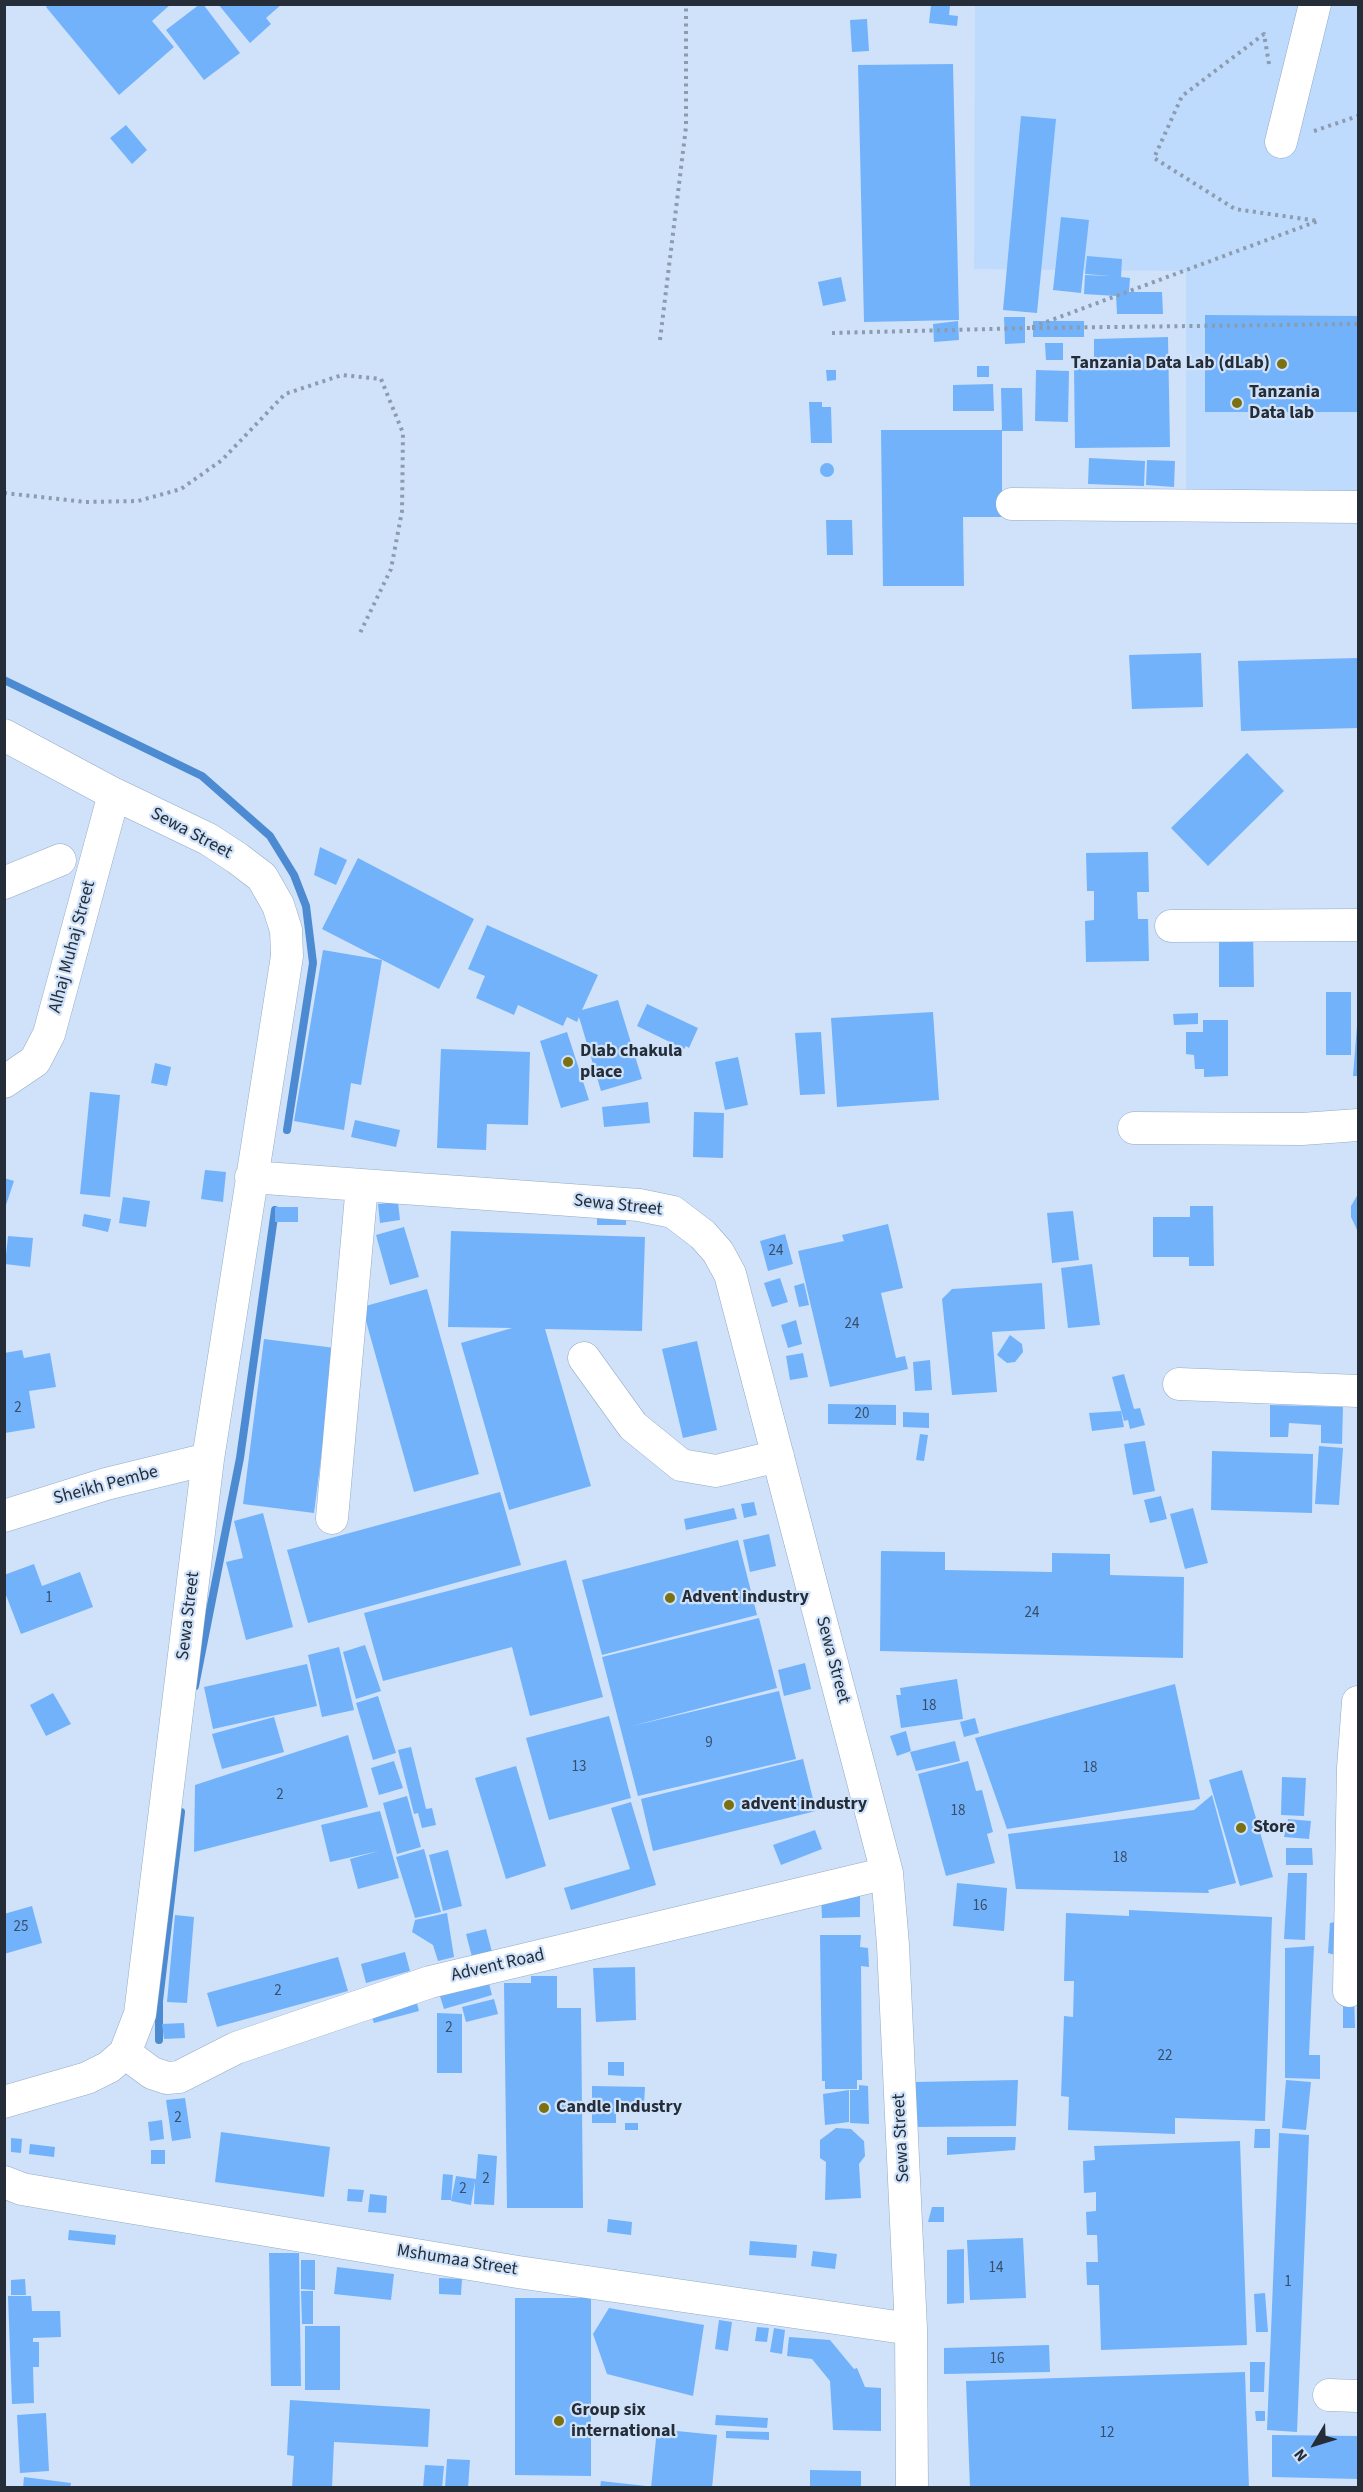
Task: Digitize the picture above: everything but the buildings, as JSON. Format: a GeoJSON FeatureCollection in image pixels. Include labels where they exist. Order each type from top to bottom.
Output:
{"type":"FeatureCollection","features":[{"type":"Feature","properties":{"kind":"street"},"geometry":{"type":"LineString","coordinates":[[1281,141],[1315,4]]}},
{"type":"Feature","properties":{"kind":"street"},"geometry":{"type":"LineString","coordinates":[[1012,504],[1359,507]]}},
{"type":"Feature","properties":{"kind":"street","name":"Sewa Street"},"geometry":{"type":"LineString","coordinates":[[4,735],[114,794],[208,839],[237,858],[262,877],[278,906],[286,930],[288,956],[251,1177],[208,1460],[147,1970],[140,2014],[125,2053]]}},
{"type":"Feature","properties":{"kind":"street","name":"Alhaj Muhaj Street"},"geometry":{"type":"LineString","coordinates":[[4,1082],[35,1061],[49,1035],[114,794]]}},
{"type":"Feature","properties":{"kind":"street"},"geometry":{"type":"LineString","coordinates":[[4,882],[60,861]]}},
{"type":"Feature","properties":{"kind":"street"},"geometry":{"type":"LineString","coordinates":[[1171,926],[1359,925]]}},
{"type":"Feature","properties":{"kind":"street"},"geometry":{"type":"LineString","coordinates":[[1134,1128],[1302,1129],[1359,1125]]}},
{"type":"Feature","properties":{"kind":"street","name":"Sewa Street"},"geometry":{"type":"LineString","coordinates":[[251,1177],[639,1205],[673,1212],[703,1235],[718,1252],[729,1274],[887,1873],[893,1946],[911,2329],[912,2487]]}},
{"type":"Feature","properties":{"kind":"street"},"geometry":{"type":"LineString","coordinates":[[332,1518],[362,1185]]}},
{"type":"Feature","properties":{"kind":"street"},"geometry":{"type":"LineString","coordinates":[[584,1358],[633,1426],[681,1465],[716,1471],[778,1456]]}},
{"type":"Feature","properties":{"kind":"street"},"geometry":{"type":"LineString","coordinates":[[1179,1384],[1359,1392]]}},
{"type":"Feature","properties":{"kind":"street","name":"Sheikh Pembe"},"geometry":{"type":"LineString","coordinates":[[4,1516],[106,1484],[208,1460]]}},
{"type":"Feature","properties":{"kind":"street"},"geometry":{"type":"LineString","coordinates":[[1349,1991],[1353,1767],[1359,1702]]}},
{"type":"Feature","properties":{"kind":"street","name":"Advent Road"},"geometry":{"type":"LineString","coordinates":[[125,2053],[152,2073],[167,2078],[179,2077],[236,2048],[430,1982],[887,1873]]}},
{"type":"Feature","properties":{"kind":"street"},"geometry":{"type":"LineString","coordinates":[[4,2102],[87,2078],[109,2067],[125,2053]]}},
{"type":"Feature","properties":{"kind":"street","name":"Mshumaa Street"},"geometry":{"type":"LineString","coordinates":[[4,2182],[22,2189],[518,2272],[911,2329]]}},
{"type":"Feature","properties":{"kind":"path"},"geometry":{"type":"LineString","coordinates":[[660,340],[686,127],[686,4]]}},
{"type":"Feature","properties":{"kind":"path"},"geometry":{"type":"LineString","coordinates":[[1030,328],[1318,221],[1235,209],[1154,158],[1182,96],[1264,34],[1269,66]]}},
{"type":"Feature","properties":{"kind":"path"},"geometry":{"type":"LineString","coordinates":[[1281,141],[1359,116]]}},
{"type":"Feature","properties":{"kind":"path"},"geometry":{"type":"LineString","coordinates":[[832,333],[1359,324]]}},
{"type":"Feature","properties":{"kind":"path"},"geometry":{"type":"LineString","coordinates":[[4,493],[86,502],[138,501],[181,489],[222,460],[285,394],[342,375],[381,379],[403,433],[402,511],[391,569],[359,635]]}},
{"type":"Feature","properties":{"kind":"shaded area"},"geometry":{"type":"Polygon","coordinates":[[[975,5],[1358,5],[1358,493],[1186,491],[1186,271],[974,269],[975,5]]]}},
{"type":"Feature","properties":{"kind":"waterway"},"geometry":{"type":"LineString","coordinates":[[4,680],[202,776],[270,836],[294,875],[306,906],[313,963],[287,1130]]}},
{"type":"Feature","properties":{"kind":"waterway"},"geometry":{"type":"LineString","coordinates":[[195,1686],[240,1458],[275,1210]]}},
{"type":"Feature","properties":{"kind":"waterway"},"geometry":{"type":"LineString","coordinates":[[159,2040],[159,2001],[181,1812]]}},
{"type":"Feature","properties":{"kind":"place","name":"Tanzania Data Lab (dLab)"},"geometry":{"type":"Point","coordinates":[1282,364]}},
{"type":"Feature","properties":{"kind":"place","name":"Tanzania Data lab"},"geometry":{"type":"Point","coordinates":[1237,403]}},
{"type":"Feature","properties":{"kind":"place","name":"Dlab chakula place"},"geometry":{"type":"Point","coordinates":[568,1062]}},
{"type":"Feature","properties":{"kind":"place","name":"Advent industry"},"geometry":{"type":"Point","coordinates":[670,1598]}},
{"type":"Feature","properties":{"kind":"place","name":"advent industry"},"geometry":{"type":"Point","coordinates":[729,1805]}},
{"type":"Feature","properties":{"kind":"place","name":"Store"},"geometry":{"type":"Point","coordinates":[1241,1828]}},
{"type":"Feature","properties":{"kind":"place","name":"Candle Industry"},"geometry":{"type":"Point","coordinates":[544,2108]}},
{"type":"Feature","properties":{"kind":"place","name":"Group six international"},"geometry":{"type":"Point","coordinates":[559,2421]}}]}
